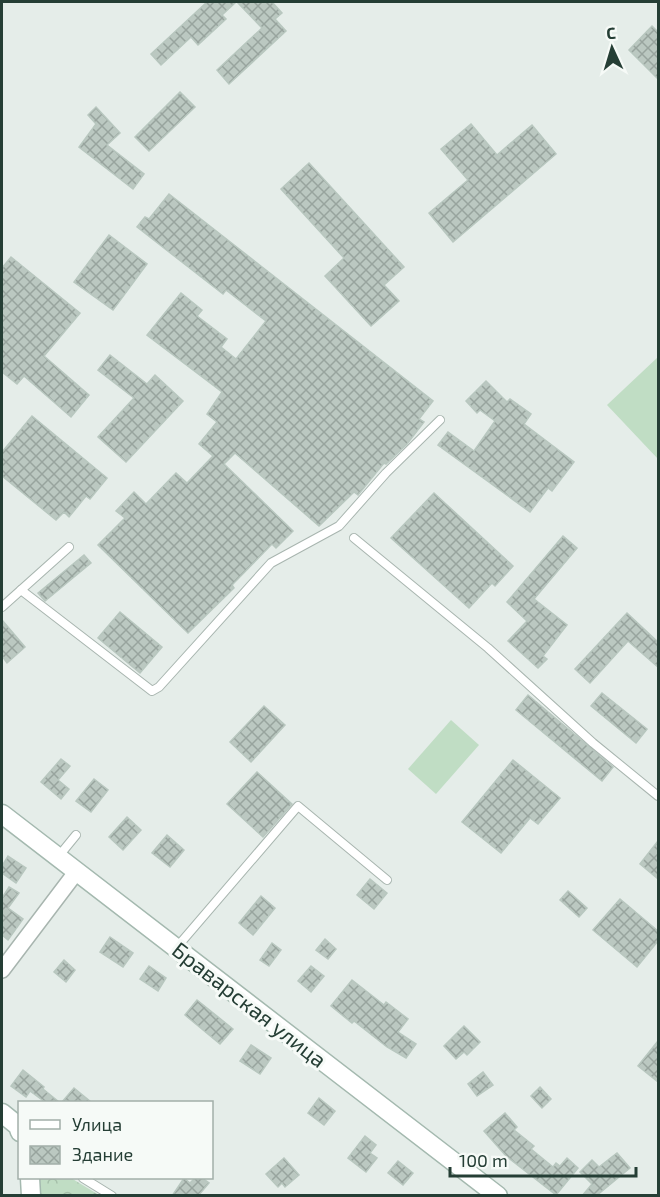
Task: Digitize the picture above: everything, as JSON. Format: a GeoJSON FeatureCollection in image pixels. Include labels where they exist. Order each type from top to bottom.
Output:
{"type":"FeatureCollection","features":[{"type":"Feature","properties":{"kind":"main road","name":"Браварская улица"},"geometry":{"type":"LineString","coordinates":[[2,814],[498,1196]]}},
{"type":"Feature","properties":{"kind":"main road"},"geometry":{"type":"LineString","coordinates":[[2,1113],[18,1127]]}},
{"type":"Feature","properties":{"kind":"main road"},"geometry":{"type":"LineString","coordinates":[[30,1179],[31,1196]]}},
{"type":"Feature","properties":{"kind":"street"},"geometry":{"type":"LineString","coordinates":[[2,970],[77,871]]}},
{"type":"Feature","properties":{"kind":"lane"},"geometry":{"type":"LineString","coordinates":[[21,590],[152,692],[271,562],[339,526],[386,473],[440,420]]}},
{"type":"Feature","properties":{"kind":"lane"},"geometry":{"type":"LineString","coordinates":[[354,537],[488,648],[593,743],[658,796]]}},
{"type":"Feature","properties":{"kind":"lane"},"geometry":{"type":"LineString","coordinates":[[2,608],[69,547]]}},
{"type":"Feature","properties":{"kind":"lane"},"geometry":{"type":"LineString","coordinates":[[177,947],[298,806],[387,880]]}},
{"type":"Feature","properties":{"kind":"lane"},"geometry":{"type":"LineString","coordinates":[[58,857],[76,835]]}},
{"type":"Feature","properties":{"kind":"lane"},"geometry":{"type":"LineString","coordinates":[[84,1179],[112,1196]]}},
{"type":"Feature","properties":{"kind":"green space"},"geometry":{"type":"Polygon","coordinates":[[[658,357],[658,459],[607,405],[658,357]]]}},
{"type":"Feature","properties":{"kind":"green space"},"geometry":{"type":"Polygon","coordinates":[[[451,720],[479,745],[436,794],[408,769],[451,720]]]}},
{"type":"Feature","properties":{"kind":"green space"},"geometry":{"type":"Polygon","coordinates":[[[36,1179],[73,1179],[99,1195],[34,1195],[36,1179]]]}},
{"type":"Feature","properties":{"kind":"building"},"geometry":{"type":"Polygon","coordinates":[[[207,2],[236,2],[222,15],[226,19],[198,45],[191,37],[161,65],[151,54],[207,2]]]}},
{"type":"Feature","properties":{"kind":"building"},"geometry":{"type":"Polygon","coordinates":[[[237,2],[272,2],[282,13],[275,19],[286,31],[229,84],[217,70],[262,28],[237,2]]]}},
{"type":"Feature","properties":{"kind":"building"},"geometry":{"type":"Polygon","coordinates":[[[652,26],[658,32],[658,79],[629,50],[652,26]]]}},
{"type":"Feature","properties":{"kind":"building"},"geometry":{"type":"Polygon","coordinates":[[[180,92],[195,107],[149,151],[135,137],[180,92]]]}},
{"type":"Feature","properties":{"kind":"building"},"geometry":{"type":"Polygon","coordinates":[[[96,107],[120,133],[107,145],[144,174],[133,189],[79,147],[96,124],[88,115],[96,107]]]}},
{"type":"Feature","properties":{"kind":"building"},"geometry":{"type":"Polygon","coordinates":[[[471,124],[497,155],[532,125],[556,154],[453,242],[429,213],[468,180],[441,149],[471,124]]]}},
{"type":"Feature","properties":{"kind":"building"},"geometry":{"type":"Polygon","coordinates":[[[309,163],[404,267],[384,285],[399,301],[371,326],[325,276],[344,258],[281,189],[309,163]]]}},
{"type":"Feature","properties":{"kind":"building"},"geometry":{"type":"Polygon","coordinates":[[[169,194],[433,401],[419,419],[424,422],[407,444],[386,464],[384,463],[358,495],[354,492],[319,526],[235,453],[224,464],[293,531],[276,548],[272,544],[232,585],[234,588],[188,633],[98,545],[125,518],[116,511],[134,492],[146,504],[176,473],[187,483],[213,456],[199,444],[217,422],[207,414],[222,392],[147,335],[181,293],[202,310],[197,316],[227,339],[221,347],[236,359],[266,321],[226,290],[223,294],[137,227],[145,217],[149,219],[169,194]]]}},
{"type":"Feature","properties":{"kind":"building"},"geometry":{"type":"Polygon","coordinates":[[[109,235],[147,264],[113,310],[74,282],[109,235]]]}},
{"type":"Feature","properties":{"kind":"building"},"geometry":{"type":"Polygon","coordinates":[[[11,257],[80,313],[44,356],[89,395],[71,417],[24,376],[17,384],[2,372],[2,268],[11,257]]]}},
{"type":"Feature","properties":{"kind":"building"},"geometry":{"type":"Polygon","coordinates":[[[110,355],[147,384],[155,375],[183,401],[126,462],[98,437],[134,398],[98,370],[110,355]]]}},
{"type":"Feature","properties":{"kind":"building"},"geometry":{"type":"Polygon","coordinates":[[[486,381],[507,402],[510,399],[531,414],[524,424],[574,462],[552,491],[548,488],[530,512],[438,445],[448,432],[474,451],[495,421],[480,410],[477,413],[466,401],[486,381]]]}},
{"type":"Feature","properties":{"kind":"building"},"geometry":{"type":"Polygon","coordinates":[[[32,416],[107,478],[90,499],[86,496],[69,517],[64,512],[56,520],[2,476],[2,452],[32,416]]]}},
{"type":"Feature","properties":{"kind":"building"},"geometry":{"type":"Polygon","coordinates":[[[434,493],[513,566],[495,586],[492,583],[469,608],[391,538],[434,493]]]}},
{"type":"Feature","properties":{"kind":"building"},"geometry":{"type":"Polygon","coordinates":[[[563,536],[577,548],[534,599],[567,625],[543,656],[547,659],[538,668],[508,641],[527,621],[507,602],[563,536]]]}},
{"type":"Feature","properties":{"kind":"building"},"geometry":{"type":"Polygon","coordinates":[[[84,555],[91,563],[45,601],[38,593],[84,555]]]}},
{"type":"Feature","properties":{"kind":"building"},"geometry":{"type":"Polygon","coordinates":[[[120,612],[162,647],[140,673],[98,638],[120,612]]]}},
{"type":"Feature","properties":{"kind":"building"},"geometry":{"type":"Polygon","coordinates":[[[627,613],[658,642],[658,667],[628,641],[590,683],[575,669],[627,613]]]}},
{"type":"Feature","properties":{"kind":"building"},"geometry":{"type":"Polygon","coordinates":[[[2,620],[25,647],[7,663],[2,656],[2,620]]]}},
{"type":"Feature","properties":{"kind":"building"},"geometry":{"type":"Polygon","coordinates":[[[602,693],[647,729],[636,743],[591,706],[602,693]]]}},
{"type":"Feature","properties":{"kind":"building"},"geometry":{"type":"Polygon","coordinates":[[[528,695],[613,767],[602,781],[516,710],[528,695]]]}},
{"type":"Feature","properties":{"kind":"building"},"geometry":{"type":"Polygon","coordinates":[[[264,706],[285,725],[251,762],[230,742],[264,706]]]}},
{"type":"Feature","properties":{"kind":"building"},"geometry":{"type":"Polygon","coordinates":[[[61,759],[70,766],[58,780],[69,789],[61,799],[41,782],[61,759]]]}},
{"type":"Feature","properties":{"kind":"building"},"geometry":{"type":"Polygon","coordinates":[[[513,760],[560,798],[538,824],[530,818],[501,853],[462,822],[513,760]]]}},
{"type":"Feature","properties":{"kind":"building"},"geometry":{"type":"Polygon","coordinates":[[[257,772],[292,804],[263,837],[227,804],[257,772]]]}},
{"type":"Feature","properties":{"kind":"building"},"geometry":{"type":"Polygon","coordinates":[[[94,779],[108,790],[91,812],[76,801],[94,779]]]}},
{"type":"Feature","properties":{"kind":"building"},"geometry":{"type":"Polygon","coordinates":[[[127,817],[141,830],[123,850],[109,837],[127,817]]]}},
{"type":"Feature","properties":{"kind":"building"},"geometry":{"type":"Polygon","coordinates":[[[167,835],[184,850],[170,867],[152,853],[167,835]]]}},
{"type":"Feature","properties":{"kind":"building"},"geometry":{"type":"Polygon","coordinates":[[[658,841],[658,879],[640,864],[658,841]]]}},
{"type":"Feature","properties":{"kind":"building"},"geometry":{"type":"Polygon","coordinates":[[[8,856],[26,868],[16,883],[2,873],[2,866],[8,856]]]}},
{"type":"Feature","properties":{"kind":"building"},"geometry":{"type":"Polygon","coordinates":[[[370,879],[387,893],[374,909],[357,895],[370,879]]]}},
{"type":"Feature","properties":{"kind":"building"},"geometry":{"type":"Polygon","coordinates":[[[9,887],[19,893],[8,908],[23,919],[8,940],[2,935],[2,898],[9,887]]]}},
{"type":"Feature","properties":{"kind":"building"},"geometry":{"type":"Polygon","coordinates":[[[568,891],[587,908],[579,917],[560,900],[568,891]]]}},
{"type":"Feature","properties":{"kind":"building"},"geometry":{"type":"Polygon","coordinates":[[[261,896],[275,908],[253,935],[239,923],[261,896]]]}},
{"type":"Feature","properties":{"kind":"building"},"geometry":{"type":"Polygon","coordinates":[[[620,899],[658,931],[658,941],[637,967],[593,930],[620,899]]]}},
{"type":"Feature","properties":{"kind":"building"},"geometry":{"type":"Polygon","coordinates":[[[110,937],[133,953],[123,967],[100,952],[110,937]]]}},
{"type":"Feature","properties":{"kind":"building"},"geometry":{"type":"Polygon","coordinates":[[[325,939],[336,949],[328,959],[316,950],[325,939]]]}},
{"type":"Feature","properties":{"kind":"building"},"geometry":{"type":"Polygon","coordinates":[[[272,943],[281,950],[269,966],[260,960],[272,943]]]}},
{"type":"Feature","properties":{"kind":"building"},"geometry":{"type":"Polygon","coordinates":[[[64,960],[75,970],[66,982],[54,972],[64,960]]]}},
{"type":"Feature","properties":{"kind":"building"},"geometry":{"type":"Polygon","coordinates":[[[149,966],[166,978],[158,991],[140,979],[149,966]]]}},
{"type":"Feature","properties":{"kind":"building"},"geometry":{"type":"Polygon","coordinates":[[[311,966],[324,976],[311,992],[298,981],[311,966]]]}},
{"type":"Feature","properties":{"kind":"building"},"geometry":{"type":"Polygon","coordinates":[[[352,980],[384,1005],[386,1002],[408,1019],[398,1032],[416,1044],[406,1058],[387,1047],[354,1021],[352,1023],[331,1006],[352,980]]]}},
{"type":"Feature","properties":{"kind":"building"},"geometry":{"type":"Polygon","coordinates":[[[197,1000],[233,1029],[220,1044],[185,1015],[197,1000]]]}},
{"type":"Feature","properties":{"kind":"building"},"geometry":{"type":"Polygon","coordinates":[[[464,1026],[480,1042],[467,1055],[464,1052],[456,1059],[444,1046],[464,1026]]]}},
{"type":"Feature","properties":{"kind":"building"},"geometry":{"type":"Polygon","coordinates":[[[658,1041],[658,1082],[638,1066],[658,1041]]]}},
{"type":"Feature","properties":{"kind":"building"},"geometry":{"type":"Polygon","coordinates":[[[251,1045],[271,1058],[260,1074],[240,1061],[251,1045]]]}},
{"type":"Feature","properties":{"kind":"building"},"geometry":{"type":"Polygon","coordinates":[[[23,1070],[58,1101],[44,1101],[30,1091],[26,1097],[11,1086],[23,1070]]]}},
{"type":"Feature","properties":{"kind":"building"},"geometry":{"type":"Polygon","coordinates":[[[483,1072],[493,1085],[477,1096],[468,1084],[483,1072]]]}},
{"type":"Feature","properties":{"kind":"building"},"geometry":{"type":"Polygon","coordinates":[[[540,1087],[551,1099],[542,1108],[531,1096],[540,1087]]]}},
{"type":"Feature","properties":{"kind":"building"},"geometry":{"type":"Polygon","coordinates":[[[74,1088],[90,1101],[63,1101],[74,1088]]]}},
{"type":"Feature","properties":{"kind":"building"},"geometry":{"type":"Polygon","coordinates":[[[319,1098],[335,1111],[324,1125],[308,1113],[319,1098]]]}},
{"type":"Feature","properties":{"kind":"building"},"geometry":{"type":"Polygon","coordinates":[[[505,1113],[517,1127],[514,1130],[534,1146],[531,1149],[553,1167],[556,1163],[560,1166],[567,1158],[578,1168],[556,1195],[506,1156],[484,1131],[505,1113]]]}},
{"type":"Feature","properties":{"kind":"building"},"geometry":{"type":"Polygon","coordinates":[[[365,1136],[376,1145],[370,1153],[377,1158],[366,1172],[348,1158],[365,1136]]]}},
{"type":"Feature","properties":{"kind":"building"},"geometry":{"type":"Polygon","coordinates":[[[617,1153],[630,1168],[596,1196],[582,1196],[592,1184],[580,1172],[592,1160],[599,1167],[617,1153]]]}},
{"type":"Feature","properties":{"kind":"building"},"geometry":{"type":"Polygon","coordinates":[[[284,1158],[299,1175],[285,1187],[282,1183],[278,1187],[266,1174],[284,1158]]]}},
{"type":"Feature","properties":{"kind":"building"},"geometry":{"type":"Polygon","coordinates":[[[398,1161],[413,1173],[403,1185],[388,1173],[398,1161]]]}},
{"type":"Feature","properties":{"kind":"building"},"geometry":{"type":"Polygon","coordinates":[[[183,1179],[190,1183],[194,1179],[203,1179],[209,1183],[198,1196],[172,1196],[183,1179]]]}}]}
